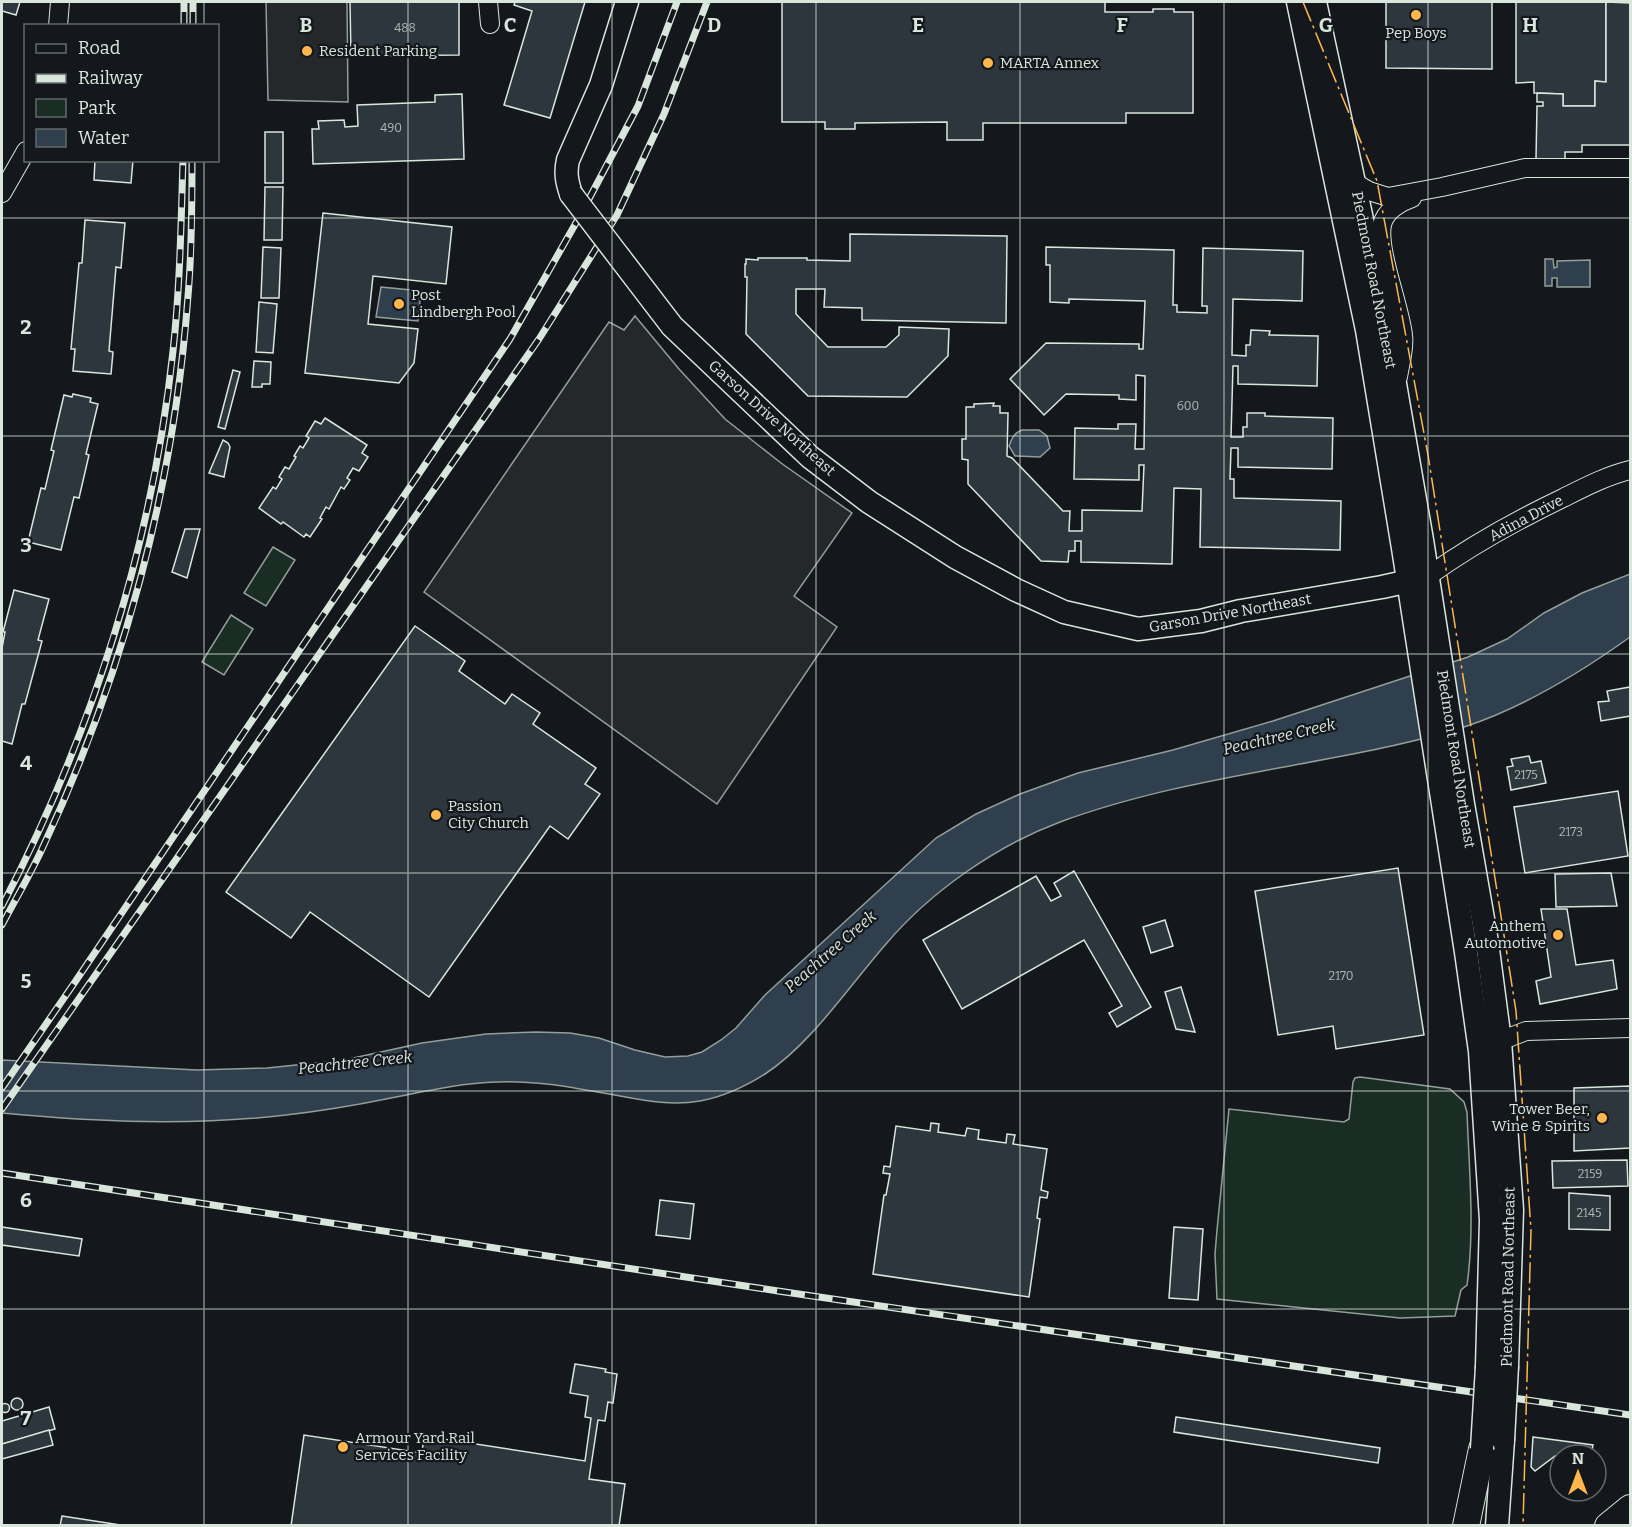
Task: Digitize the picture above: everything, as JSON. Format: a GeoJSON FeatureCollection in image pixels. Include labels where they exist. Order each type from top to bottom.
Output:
{"type":"FeatureCollection","features":[{"type":"Feature","properties":{"kind":"highway"},"geometry":{"type":"LineString","coordinates":[[1466,1526],[1492,1445]]}},
{"type":"Feature","properties":{"kind":"highway"},"geometry":{"type":"LineString","coordinates":[[1608,1526],[1630,1508]]}},
{"type":"Feature","properties":{"kind":"main road","name":"Garson Drive Northeast"},"geometry":{"type":"LineString","coordinates":[[627,2],[601,85],[568,160],[567,182],[571,194],[672,326],[810,457],[869,502],[956,557],[1016,590],[1064,612],[1138,629],[1201,621],[1241,611],[1417,579]]}},
{"type":"Feature","properties":{"kind":"main road","name":"Piedmont Road Northeast"},"geometry":{"type":"LineString","coordinates":[[1298,2],[1417,579],[1453,806],[1466,952],[1482,1078],[1497,1366]]}},
{"type":"Feature","properties":{"kind":"main road","name":"Piedmont Road Northeast"},"geometry":{"type":"LineString","coordinates":[[1316,2],[1396,391],[1417,579]]}},
{"type":"Feature","properties":{"kind":"main road","name":"Piedmont Road Northeast"},"geometry":{"type":"LineString","coordinates":[[1453,806],[1487,942],[1500,1041],[1512,1210],[1492,1445],[1477,1526]]}},
{"type":"Feature","properties":{"kind":"main road","name":"Piedmont Road Northeast"},"geometry":{"type":"LineString","coordinates":[[1492,1445],[1497,1526]]}},
{"type":"Feature","properties":{"kind":"street"},"geometry":{"type":"LineString","coordinates":[[58,24],[60,2]]}},
{"type":"Feature","properties":{"kind":"street"},"geometry":{"type":"LineString","coordinates":[[488,2],[489,24]]}},
{"type":"Feature","properties":{"kind":"street"},"geometry":{"type":"LineString","coordinates":[[2,193],[24,154]]}},
{"type":"Feature","properties":{"kind":"street"},"geometry":{"type":"LineString","coordinates":[[1354,183],[1388,197],[1525,168],[1630,168]]}},
{"type":"Feature","properties":{"kind":"street"},"geometry":{"type":"LineString","coordinates":[[1396,391],[1404,338],[1383,245],[1382,224],[1391,209],[1401,201],[1442,187]]}},
{"type":"Feature","properties":{"kind":"street","name":"Adina Drive"},"geometry":{"type":"LineString","coordinates":[[1417,579],[1524,517],[1612,474],[1630,470]]}},
{"type":"Feature","properties":{"kind":"street"},"geometry":{"type":"LineString","coordinates":[[1500,1041],[1526,1031],[1630,1028]]}},
{"type":"Feature","properties":{"kind":"green space"},"geometry":{"type":"Polygon","coordinates":[[[273,547],[295,560],[266,606],[244,593],[273,547]]]}},
{"type":"Feature","properties":{"kind":"green space"},"geometry":{"type":"Polygon","coordinates":[[[231,615],[253,629],[224,675],[202,662],[231,615]]]}},
{"type":"Feature","properties":{"kind":"green space"},"geometry":{"type":"Polygon","coordinates":[[[1355,1078],[1450,1089],[1464,1102],[1467,1112],[1471,1242],[1467,1285],[1461,1290],[1455,1316],[1400,1318],[1217,1299],[1215,1254],[1229,1109],[1344,1122],[1349,1119],[1353,1082],[1355,1078]]]}},
{"type":"Feature","properties":{"kind":"shaded area","name":"Resident Parking"},"geometry":{"type":"Polygon","coordinates":[[[266,2],[347,2],[348,102],[268,100],[266,2]]]}},
{"type":"Feature","properties":{"kind":"shaded area"},"geometry":{"type":"Polygon","coordinates":[[[635,316],[725,419],[781,463],[852,513],[794,596],[837,627],[717,804],[424,592],[609,322],[624,330],[635,316]]]}},
{"type":"Feature","properties":{"kind":"water"},"geometry":{"type":"Polygon","coordinates":[[[1545,259],[1553,259],[1554,268],[1557,267],[1557,261],[1590,260],[1590,287],[1557,287],[1557,278],[1552,278],[1552,286],[1545,286],[1545,259]]]}},
{"type":"Feature","properties":{"kind":"water","name":"Post Lindbergh Pool"},"geometry":{"type":"Polygon","coordinates":[[[381,287],[421,291],[418,321],[376,317],[381,287]]]}},
{"type":"Feature","properties":{"kind":"water"},"geometry":{"type":"Polygon","coordinates":[[[1022,430],[1039,430],[1047,436],[1050,448],[1040,457],[1015,456],[1009,446],[1014,436],[1022,430]]]}},
{"type":"Feature","properties":{"kind":"water","name":"Peachtree Creek"},"geometry":{"type":"Polygon","coordinates":[[[1630,574],[1630,637],[1572,676],[1510,709],[1467,726],[1418,740],[1128,800],[1060,822],[988,857],[944,889],[903,925],[798,1047],[765,1074],[717,1097],[700,1101],[670,1103],[544,1084],[497,1082],[444,1088],[326,1110],[215,1121],[144,1122],[2,1113],[2,1060],[197,1070],[267,1068],[344,1060],[422,1043],[486,1034],[536,1032],[570,1033],[599,1038],[665,1057],[688,1056],[702,1052],[736,1028],[765,995],[936,838],[976,814],[1020,794],[1078,773],[1173,750],[1273,721],[1468,657],[1507,639],[1544,613],[1582,593],[1630,574]]]}},
{"type":"Feature","properties":{"kind":"building"},"geometry":{"type":"Polygon","coordinates":[[[2,2],[20,2],[16,15],[2,11],[2,2]]]}},
{"type":"Feature","properties":{"kind":"building"},"geometry":{"type":"Polygon","coordinates":[[[350,2],[459,2],[459,55],[351,56],[350,2]]]}},
{"type":"Feature","properties":{"kind":"building"},"geometry":{"type":"Polygon","coordinates":[[[515,2],[585,2],[550,118],[504,105],[532,11],[514,5],[515,2]]]}},
{"type":"Feature","properties":{"kind":"building","name":"MARTA Annex"},"geometry":{"type":"Polygon","coordinates":[[[782,2],[1105,2],[1105,12],[1153,12],[1153,9],[1174,9],[1174,12],[1193,12],[1193,113],[1126,113],[1126,123],[983,123],[983,140],[947,140],[947,122],[855,123],[855,129],[825,129],[825,122],[782,122],[782,2]]]}},
{"type":"Feature","properties":{"kind":"building"},"geometry":{"type":"Polygon","coordinates":[[[1386,2],[1492,2],[1492,69],[1386,68],[1386,2]]]}},
{"type":"Feature","properties":{"kind":"building"},"geometry":{"type":"Polygon","coordinates":[[[1516,2],[1606,2],[1606,82],[1595,81],[1595,106],[1563,106],[1563,94],[1534,93],[1534,82],[1516,83],[1516,2]]]}},
{"type":"Feature","properties":{"kind":"building"},"geometry":{"type":"Polygon","coordinates":[[[1606,2],[1630,3],[1630,145],[1582,145],[1582,152],[1565,152],[1565,159],[1536,159],[1537,106],[1543,106],[1543,102],[1537,102],[1537,93],[1563,94],[1563,106],[1595,106],[1595,81],[1606,82],[1606,2]]]}},
{"type":"Feature","properties":{"kind":"building"},"geometry":{"type":"Polygon","coordinates":[[[462,94],[464,159],[313,164],[312,129],[319,129],[318,121],[344,120],[345,127],[358,126],[357,105],[435,102],[435,95],[462,94]]]}},
{"type":"Feature","properties":{"kind":"building"},"geometry":{"type":"Polygon","coordinates":[[[265,132],[283,132],[283,183],[265,183],[265,132]]]}},
{"type":"Feature","properties":{"kind":"building"},"geometry":{"type":"Polygon","coordinates":[[[95,162],[133,162],[131,183],[94,180],[95,162]]]}},
{"type":"Feature","properties":{"kind":"building"},"geometry":{"type":"Polygon","coordinates":[[[265,187],[283,187],[282,240],[264,240],[265,187]]]}},
{"type":"Feature","properties":{"kind":"building"},"geometry":{"type":"Polygon","coordinates":[[[323,213],[452,227],[446,284],[373,276],[368,324],[418,329],[414,363],[399,383],[305,373],[323,213]]]}},
{"type":"Feature","properties":{"kind":"building"},"geometry":{"type":"Polygon","coordinates":[[[85,220],[125,223],[121,268],[116,267],[109,351],[113,352],[111,374],[73,371],[75,349],[71,349],[85,220]]]}},
{"type":"Feature","properties":{"kind":"building"},"geometry":{"type":"Polygon","coordinates":[[[850,234],[1007,236],[1006,323],[862,320],[862,308],[824,307],[825,289],[796,289],[796,314],[828,347],[886,347],[899,335],[899,327],[949,329],[948,356],[907,397],[808,396],[746,334],[746,259],[807,258],[807,260],[850,261],[850,234]]]}},
{"type":"Feature","properties":{"kind":"building"},"geometry":{"type":"Polygon","coordinates":[[[263,247],[281,248],[279,298],[261,298],[263,247]]]}},
{"type":"Feature","properties":{"kind":"building"},"geometry":{"type":"Polygon","coordinates":[[[1046,247],[1174,250],[1173,305],[1177,305],[1177,312],[1207,313],[1207,306],[1202,306],[1203,248],[1303,251],[1302,301],[1233,299],[1232,355],[1246,356],[1246,345],[1250,345],[1251,330],[1270,331],[1269,335],[1318,336],[1317,386],[1238,384],[1238,366],[1233,366],[1231,437],[1243,437],[1243,427],[1247,427],[1247,413],[1265,413],[1265,416],[1333,418],[1332,469],[1238,467],[1238,448],[1231,448],[1230,479],[1234,479],[1234,498],[1341,501],[1340,550],[1200,547],[1201,489],[1174,488],[1172,564],[1081,562],[1081,541],[1075,541],[1075,551],[1069,551],[1068,562],[1041,561],[968,484],[968,460],[962,459],[962,439],[966,439],[966,407],[974,407],[974,404],[994,403],[993,406],[1000,406],[1000,413],[1008,413],[1007,456],[1012,458],[1063,511],[1070,511],[1069,531],[1082,531],[1082,510],[1142,511],[1144,465],[1139,465],[1139,480],[1074,479],[1075,428],[1118,429],[1118,424],[1136,424],[1135,449],[1144,449],[1145,376],[1136,375],[1136,400],[1119,399],[1119,395],[1066,394],[1044,415],[1010,379],[1046,343],[1139,344],[1139,349],[1143,349],[1145,301],[1069,299],[1069,303],[1050,302],[1050,265],[1046,265],[1046,247]]]}},
{"type":"Feature","properties":{"kind":"building"},"geometry":{"type":"Polygon","coordinates":[[[259,302],[277,304],[273,353],[256,352],[259,302]]]}},
{"type":"Feature","properties":{"kind":"building"},"geometry":{"type":"Polygon","coordinates":[[[254,361],[271,362],[270,384],[252,387],[254,361]]]}},
{"type":"Feature","properties":{"kind":"building"},"geometry":{"type":"Polygon","coordinates":[[[233,370],[240,372],[225,429],[218,427],[233,370]]]}},
{"type":"Feature","properties":{"kind":"building"},"geometry":{"type":"Polygon","coordinates":[[[73,394],[91,398],[90,402],[98,404],[86,454],[89,455],[79,498],[74,497],[61,550],[28,542],[41,488],[45,489],[54,451],[51,450],[64,395],[72,397],[73,394]]]}},
{"type":"Feature","properties":{"kind":"building"},"geometry":{"type":"Polygon","coordinates":[[[325,418],[367,445],[362,453],[368,457],[359,471],[353,468],[347,478],[350,480],[344,489],[341,487],[329,509],[326,507],[320,518],[322,519],[310,537],[306,534],[304,537],[259,508],[273,487],[276,489],[282,479],[279,477],[285,467],[289,469],[300,446],[303,448],[309,438],[306,436],[315,421],[321,424],[325,418]]]}},
{"type":"Feature","properties":{"kind":"building"},"geometry":{"type":"Polygon","coordinates":[[[223,440],[230,447],[224,477],[209,473],[223,440]]]}},
{"type":"Feature","properties":{"kind":"building"},"geometry":{"type":"Polygon","coordinates":[[[185,529],[200,529],[187,578],[172,572],[185,529]]]}},
{"type":"Feature","properties":{"kind":"building"},"geometry":{"type":"Polygon","coordinates":[[[14,590],[49,599],[38,640],[42,641],[12,744],[2,741],[2,648],[5,632],[3,632],[14,590]]]}},
{"type":"Feature","properties":{"kind":"building","name":"Passion City Church"},"geometry":{"type":"Polygon","coordinates":[[[415,626],[465,661],[459,671],[505,704],[512,694],[540,713],[533,724],[596,768],[585,784],[600,794],[568,839],[550,826],[429,997],[310,912],[291,938],[226,892],[415,626]]]}},
{"type":"Feature","properties":{"kind":"building"},"geometry":{"type":"Polygon","coordinates":[[[1630,687],[1630,716],[1601,721],[1598,702],[1609,701],[1607,691],[1630,687]]]}},
{"type":"Feature","properties":{"kind":"building"},"geometry":{"type":"Polygon","coordinates":[[[1529,756],[1531,763],[1541,761],[1546,783],[1511,790],[1507,767],[1513,766],[1511,759],[1529,756]]]}},
{"type":"Feature","properties":{"kind":"building"},"geometry":{"type":"Polygon","coordinates":[[[1618,791],[1628,856],[1525,873],[1514,807],[1618,791]]]}},
{"type":"Feature","properties":{"kind":"building"},"geometry":{"type":"Polygon","coordinates":[[[1398,868],[1424,1035],[1336,1049],[1333,1026],[1278,1035],[1255,891],[1398,868]]]}},
{"type":"Feature","properties":{"kind":"building"},"geometry":{"type":"Polygon","coordinates":[[[1074,871],[1151,1007],[1117,1027],[1109,1013],[1122,1006],[1084,940],[962,1009],[923,940],[1036,876],[1051,901],[1061,896],[1054,883],[1074,871]]]}},
{"type":"Feature","properties":{"kind":"building"},"geometry":{"type":"Polygon","coordinates":[[[1611,873],[1617,906],[1556,907],[1555,874],[1611,873]]]}},
{"type":"Feature","properties":{"kind":"building","name":"Anthem Automotive"},"geometry":{"type":"Polygon","coordinates":[[[1541,909],[1567,909],[1576,965],[1613,960],[1617,989],[1540,1004],[1536,981],[1551,977],[1541,909]]]}},
{"type":"Feature","properties":{"kind":"building"},"geometry":{"type":"Polygon","coordinates":[[[1165,920],[1173,946],[1151,953],[1143,927],[1165,920]]]}},
{"type":"Feature","properties":{"kind":"building"},"geometry":{"type":"Polygon","coordinates":[[[1181,987],[1195,1032],[1176,1029],[1165,992],[1181,987]]]}},
{"type":"Feature","properties":{"kind":"building","name":"Tower Beer, Wine & Spirits"},"geometry":{"type":"Polygon","coordinates":[[[1630,1086],[1630,1148],[1574,1151],[1574,1088],[1630,1086]]]}},
{"type":"Feature","properties":{"kind":"building"},"geometry":{"type":"Polygon","coordinates":[[[931,1123],[939,1124],[938,1132],[965,1136],[967,1128],[979,1130],[978,1139],[1006,1143],[1007,1134],[1015,1135],[1013,1144],[1047,1149],[1041,1190],[1048,1192],[1047,1198],[1040,1197],[1037,1218],[1040,1219],[1029,1297],[873,1274],[884,1195],[886,1195],[890,1174],[883,1173],[884,1166],[890,1167],[896,1126],[930,1131],[931,1123]]]}},
{"type":"Feature","properties":{"kind":"building"},"geometry":{"type":"Polygon","coordinates":[[[1627,1160],[1628,1186],[1553,1188],[1552,1161],[1627,1160]]]}},
{"type":"Feature","properties":{"kind":"building"},"geometry":{"type":"Polygon","coordinates":[[[1569,1193],[1610,1196],[1610,1230],[1569,1229],[1569,1193]]]}},
{"type":"Feature","properties":{"kind":"building"},"geometry":{"type":"Polygon","coordinates":[[[660,1200],[694,1204],[690,1239],[656,1235],[660,1200]]]}},
{"type":"Feature","properties":{"kind":"building"},"geometry":{"type":"Polygon","coordinates":[[[2,1227],[82,1239],[79,1256],[2,1245],[2,1227]]]}},
{"type":"Feature","properties":{"kind":"building"},"geometry":{"type":"Polygon","coordinates":[[[1174,1227],[1203,1229],[1198,1300],[1169,1298],[1174,1227]]]}},
{"type":"Feature","properties":{"kind":"building","name":"Armour Yard Rail Services Facility"},"geometry":{"type":"Polygon","coordinates":[[[575,1364],[606,1369],[605,1372],[617,1374],[613,1403],[608,1402],[605,1421],[598,1420],[589,1479],[625,1484],[619,1526],[291,1526],[304,1435],[422,1453],[424,1436],[585,1461],[591,1418],[585,1417],[588,1396],[570,1393],[575,1364]]]}},
{"type":"Feature","properties":{"kind":"building"},"geometry":{"type":"Polygon","coordinates":[[[19,1398],[23,1404],[19,1410],[15,1410],[11,1402],[19,1398]]]}},
{"type":"Feature","properties":{"kind":"building"},"geometry":{"type":"Polygon","coordinates":[[[5,1403],[10,1408],[5,1413],[0,1408],[5,1403]]]}},
{"type":"Feature","properties":{"kind":"building"},"geometry":{"type":"Polygon","coordinates":[[[49,1407],[55,1429],[2,1444],[2,1421],[49,1407]]]}},
{"type":"Feature","properties":{"kind":"building"},"geometry":{"type":"Polygon","coordinates":[[[1176,1417],[1380,1448],[1378,1463],[1174,1432],[1176,1417]]]}},
{"type":"Feature","properties":{"kind":"building"},"geometry":{"type":"Polygon","coordinates":[[[49,1430],[53,1445],[2,1459],[2,1444],[49,1430]]]}},
{"type":"Feature","properties":{"kind":"building"},"geometry":{"type":"Polygon","coordinates":[[[1533,1437],[1578,1443],[1548,1443],[1548,1461],[1535,1471],[1531,1467],[1533,1437]]]}},
{"type":"Feature","properties":{"kind":"building"},"geometry":{"type":"Polygon","coordinates":[[[62,1516],[127,1526],[60,1526],[62,1516]]]}},
{"type":"Feature","properties":{"kind":"railway"},"geometry":{"type":"LineString","coordinates":[[184,2],[184,24]]}},
{"type":"Feature","properties":{"kind":"railway"},"geometry":{"type":"LineString","coordinates":[[193,2],[193,24]]}},
{"type":"Feature","properties":{"kind":"railway"},"geometry":{"type":"LineString","coordinates":[[2,1088],[510,339],[581,214],[638,106],[677,2]]}},
{"type":"Feature","properties":{"kind":"railway"},"geometry":{"type":"LineString","coordinates":[[2,1109],[539,339],[617,215],[664,114],[707,2]]}},
{"type":"Feature","properties":{"kind":"railway"},"geometry":{"type":"LineString","coordinates":[[2,906],[64,774],[90,706],[133,567],[150,496],[173,351],[179,280],[183,162]]}},
{"type":"Feature","properties":{"kind":"railway"},"geometry":{"type":"LineString","coordinates":[[2,925],[37,859],[71,783],[97,717],[140,580],[171,439],[181,368],[190,262],[192,162]]}},
{"type":"Feature","properties":{"kind":"railway"},"geometry":{"type":"LineString","coordinates":[[2,1173],[778,1291],[1630,1415]]}},
{"type":"Feature","properties":{"kind":"power"},"geometry":{"type":"LineString","coordinates":[[1303,2],[1377,181],[1428,455],[1516,1011],[1531,1230],[1523,1526]]}},
{"type":"Feature","properties":{"kind":"place","name":"Pep Boys"},"geometry":{"type":"Point","coordinates":[1416,15]}},
{"type":"Feature","properties":{"kind":"place","name":"Resident Parking"},"geometry":{"type":"Point","coordinates":[307,51]}},
{"type":"Feature","properties":{"kind":"place","name":"MARTA Annex"},"geometry":{"type":"Point","coordinates":[988,63]}},
{"type":"Feature","properties":{"kind":"place","name":"Post Lindbergh Pool"},"geometry":{"type":"Point","coordinates":[399,304]}},
{"type":"Feature","properties":{"kind":"place","name":"Passion City Church"},"geometry":{"type":"Point","coordinates":[436,815]}},
{"type":"Feature","properties":{"kind":"place","name":"Anthem Automotive"},"geometry":{"type":"Point","coordinates":[1558,935]}},
{"type":"Feature","properties":{"kind":"place","name":"Tower Beer, Wine & Spirits"},"geometry":{"type":"Point","coordinates":[1602,1118]}},
{"type":"Feature","properties":{"kind":"place","name":"Armour Yard Rail Services Facility"},"geometry":{"type":"Point","coordinates":[343,1447]}}]}
